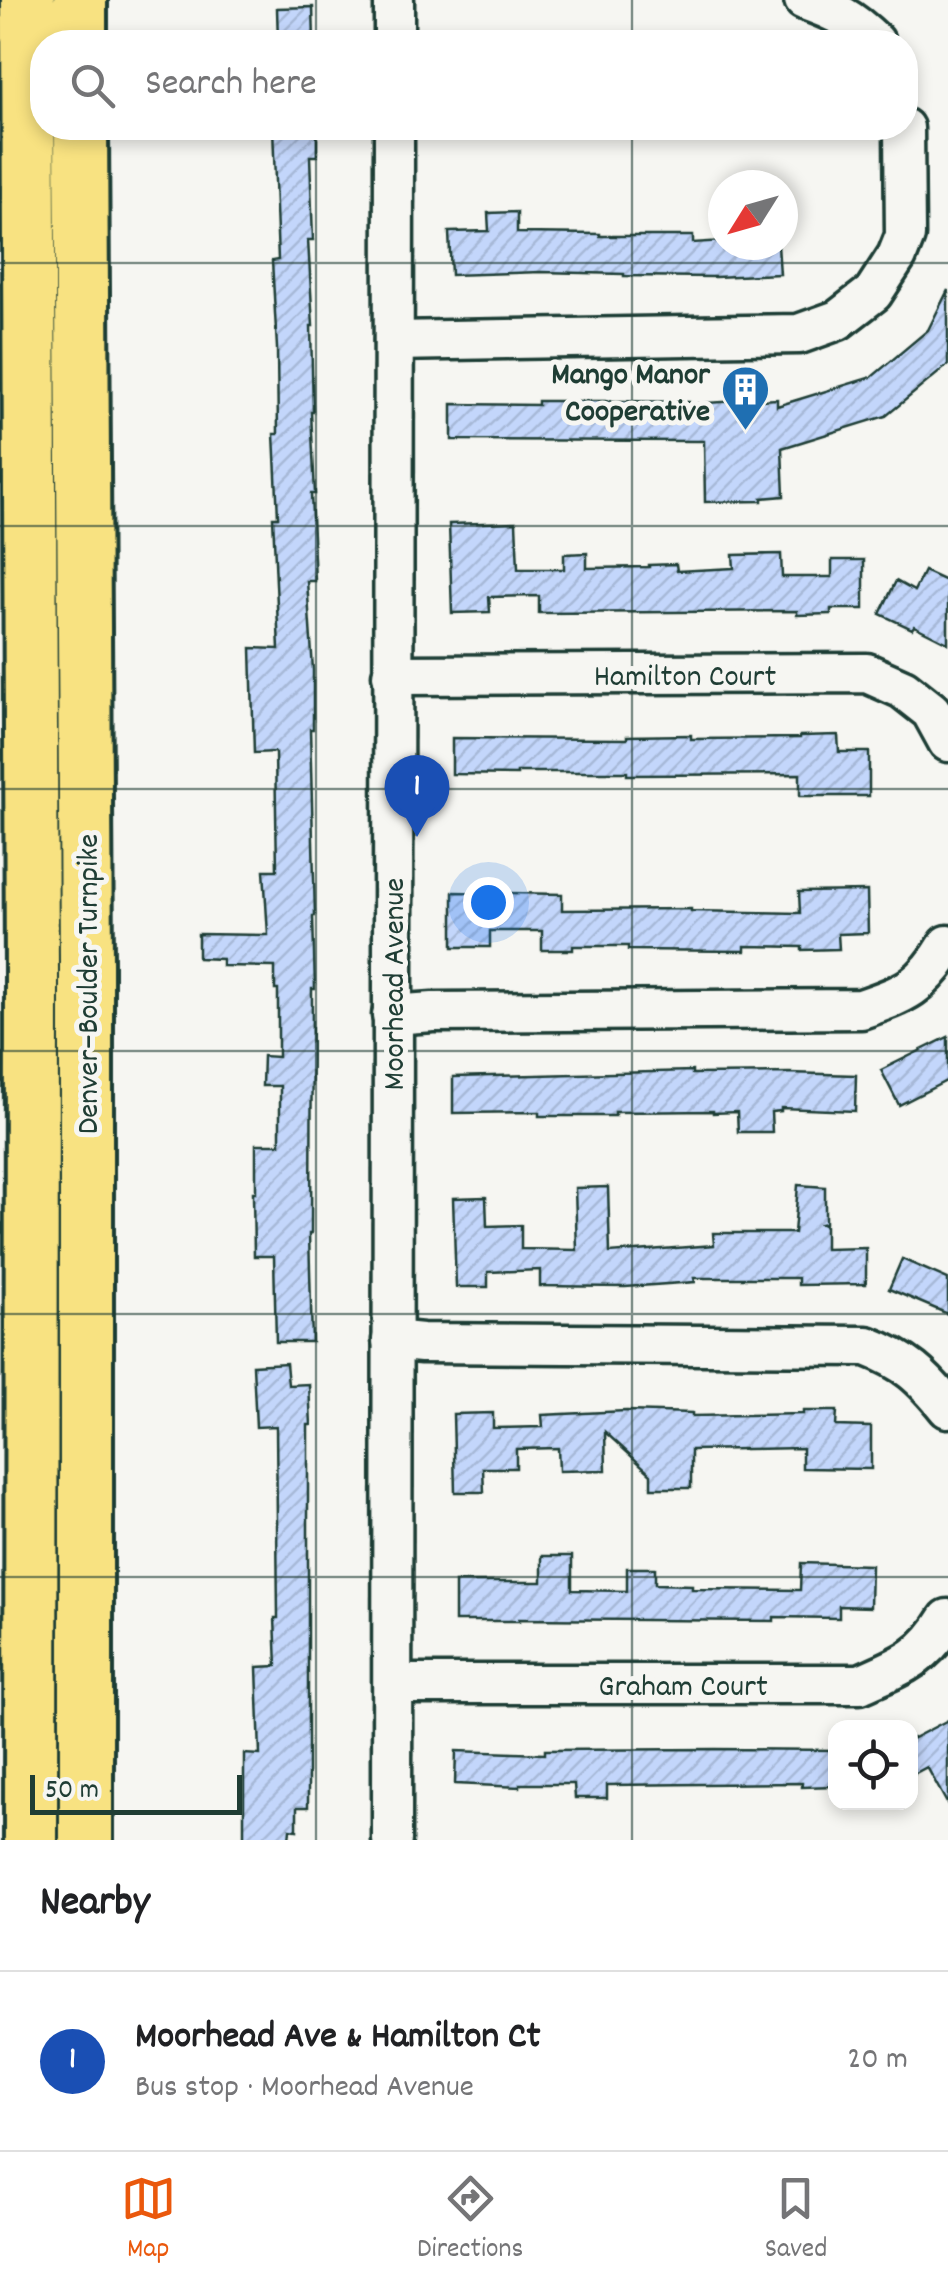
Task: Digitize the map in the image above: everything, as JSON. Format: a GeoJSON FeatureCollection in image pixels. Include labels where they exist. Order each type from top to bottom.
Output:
{"type":"FeatureCollection","features":[{"type":"Feature","properties":{"kind":"highway","name":"Denver–Boulder Turnpike"},"geometry":{"type":"LineString","coordinates":[[28,0],[31,1840]]}},
{"type":"Feature","properties":{"kind":"highway"},"geometry":{"type":"LineString","coordinates":[[80,0],[80,30]]}},
{"type":"Feature","properties":{"kind":"highway","name":"Denver–Boulder Turnpike"},"geometry":{"type":"LineString","coordinates":[[81,140],[86,1840]]}},
{"type":"Feature","properties":{"kind":"street"},"geometry":{"type":"LineString","coordinates":[[394,0],[394,30]]}},
{"type":"Feature","properties":{"kind":"street"},"geometry":{"type":"LineString","coordinates":[[804,0],[836,11],[862,30]]}},
{"type":"Feature","properties":{"kind":"street","name":"Moorhead Avenue"},"geometry":{"type":"LineString","coordinates":[[392,1840],[394,140]]}},
{"type":"Feature","properties":{"kind":"street"},"geometry":{"type":"LineString","coordinates":[[394,341],[799,334],[838,320],[872,293],[898,256],[905,236],[904,140]]}},
{"type":"Feature","properties":{"kind":"street","name":"Hamilton Court"},"geometry":{"type":"LineString","coordinates":[[392,675],[867,673],[903,689],[931,711],[948,742]]}},
{"type":"Feature","properties":{"kind":"street"},"geometry":{"type":"LineString","coordinates":[[392,1014],[860,1009],[903,994],[934,968],[948,945]]}},
{"type":"Feature","properties":{"kind":"street"},"geometry":{"type":"LineString","coordinates":[[392,1340],[866,1346],[922,1376],[948,1408]]}},
{"type":"Feature","properties":{"kind":"street","name":"Graham Court"},"geometry":{"type":"LineString","coordinates":[[394,1684],[860,1684],[909,1662],[936,1640],[948,1619]]}},
{"type":"Feature","properties":{"kind":"building"},"geometry":{"type":"Polygon","coordinates":[[[313,7],[314,30],[278,30],[277,8],[313,7]]]}},
{"type":"Feature","properties":{"kind":"building"},"geometry":{"type":"Polygon","coordinates":[[[273,140],[317,140],[317,156],[310,156],[313,240],[308,240],[315,494],[311,494],[315,581],[307,581],[313,670],[310,729],[315,916],[309,1234],[312,1342],[276,1342],[274,1256],[254,1256],[256,1144],[280,1144],[280,1086],[262,1086],[263,1056],[278,1057],[275,967],[222,966],[222,959],[198,958],[198,934],[268,935],[264,870],[277,870],[275,752],[254,753],[251,648],[279,649],[273,517],[278,517],[274,434],[278,434],[272,261],[278,260],[273,140]]]}},
{"type":"Feature","properties":{"kind":"building"},"geometry":{"type":"Polygon","coordinates":[[[517,212],[517,233],[693,236],[693,243],[708,242],[708,260],[779,260],[780,274],[451,275],[449,232],[489,231],[488,213],[517,212]]]}},
{"type":"Feature","properties":{"kind":"building"},"geometry":{"type":"Polygon","coordinates":[[[948,290],[948,365],[886,416],[782,448],[784,496],[762,501],[705,502],[704,441],[452,440],[452,404],[689,404],[777,399],[777,406],[872,377],[928,330],[948,290]]]}},
{"type":"Feature","properties":{"kind":"building"},"geometry":{"type":"Polygon","coordinates":[[[516,522],[518,569],[564,569],[564,554],[587,553],[587,568],[676,564],[677,571],[734,568],[733,555],[781,554],[782,577],[832,577],[832,560],[864,560],[864,609],[797,615],[797,611],[539,613],[539,596],[489,597],[490,612],[452,613],[449,524],[516,522]]]}},
{"type":"Feature","properties":{"kind":"building"},"geometry":{"type":"Polygon","coordinates":[[[924,571],[948,582],[948,643],[880,614],[896,581],[914,591],[924,571]]]}},
{"type":"Feature","properties":{"kind":"building"},"geometry":{"type":"Polygon","coordinates":[[[691,735],[691,739],[838,735],[839,752],[869,752],[869,796],[800,796],[800,774],[452,774],[452,738],[627,739],[691,735]]]}},
{"type":"Feature","properties":{"kind":"building"},"geometry":{"type":"Polygon","coordinates":[[[867,891],[868,933],[838,934],[839,949],[745,946],[745,951],[628,950],[628,946],[573,946],[573,950],[542,950],[542,931],[490,931],[490,947],[453,947],[453,892],[562,894],[562,910],[800,913],[799,892],[867,891]]]}},
{"type":"Feature","properties":{"kind":"building"},"geometry":{"type":"Polygon","coordinates":[[[948,1037],[948,1080],[899,1105],[881,1070],[948,1037]]]}},
{"type":"Feature","properties":{"kind":"building"},"geometry":{"type":"Polygon","coordinates":[[[692,1071],[856,1075],[855,1111],[781,1108],[771,1112],[772,1132],[738,1132],[737,1112],[615,1112],[615,1116],[453,1113],[453,1077],[692,1071]]]}},
{"type":"Feature","properties":{"kind":"building"},"geometry":{"type":"Polygon","coordinates":[[[798,1185],[825,1187],[825,1223],[821,1224],[825,1226],[825,1249],[866,1248],[866,1284],[798,1285],[798,1278],[694,1278],[695,1282],[625,1287],[540,1286],[540,1270],[488,1272],[488,1287],[456,1287],[453,1198],[486,1197],[487,1226],[521,1225],[521,1249],[577,1250],[575,1188],[608,1187],[610,1253],[714,1245],[713,1233],[794,1233],[798,1185]]]}},
{"type":"Feature","properties":{"kind":"building"},"geometry":{"type":"Polygon","coordinates":[[[902,1259],[948,1279],[948,1314],[889,1289],[902,1259]]]}},
{"type":"Feature","properties":{"kind":"building"},"geometry":{"type":"Polygon","coordinates":[[[286,1363],[288,1385],[309,1384],[308,1807],[297,1807],[297,1830],[290,1829],[289,1840],[244,1840],[244,1754],[260,1755],[257,1667],[277,1666],[278,1618],[276,1426],[256,1427],[253,1365],[286,1363]]]}},
{"type":"Feature","properties":{"kind":"building"},"geometry":{"type":"Polygon","coordinates":[[[626,1411],[692,1416],[837,1411],[836,1426],[871,1427],[871,1469],[802,1468],[802,1448],[691,1450],[691,1488],[651,1488],[651,1474],[605,1432],[606,1470],[559,1471],[558,1448],[516,1449],[516,1468],[483,1468],[484,1492],[455,1492],[453,1414],[493,1413],[493,1428],[543,1427],[542,1415],[626,1411]]]}},
{"type":"Feature","properties":{"kind":"building"},"geometry":{"type":"Polygon","coordinates":[[[542,1556],[572,1556],[572,1590],[627,1591],[627,1568],[655,1568],[655,1584],[692,1585],[692,1589],[800,1590],[801,1563],[871,1565],[870,1607],[839,1606],[839,1618],[774,1617],[774,1621],[455,1621],[455,1582],[542,1582],[542,1556]]]}},
{"type":"Feature","properties":{"kind":"building"},"geometry":{"type":"Polygon","coordinates":[[[948,1720],[948,1805],[927,1767],[918,1772],[918,1736],[948,1720]]]}},
{"type":"Feature","properties":{"kind":"building"},"geometry":{"type":"Polygon","coordinates":[[[545,1750],[828,1750],[828,1786],[802,1787],[802,1783],[607,1785],[607,1798],[575,1798],[574,1784],[455,1784],[456,1751],[545,1754],[545,1750]]]}},
{"type":"Feature","properties":{"kind":"place","name":"Mango Manor Cooperative"},"geometry":{"type":"Point","coordinates":[745,432]}},
{"type":"Feature","properties":{"kind":"place","name":"Moorhead Ave & Hamilton Ct"},"geometry":{"type":"Point","coordinates":[417,837]}}]}
